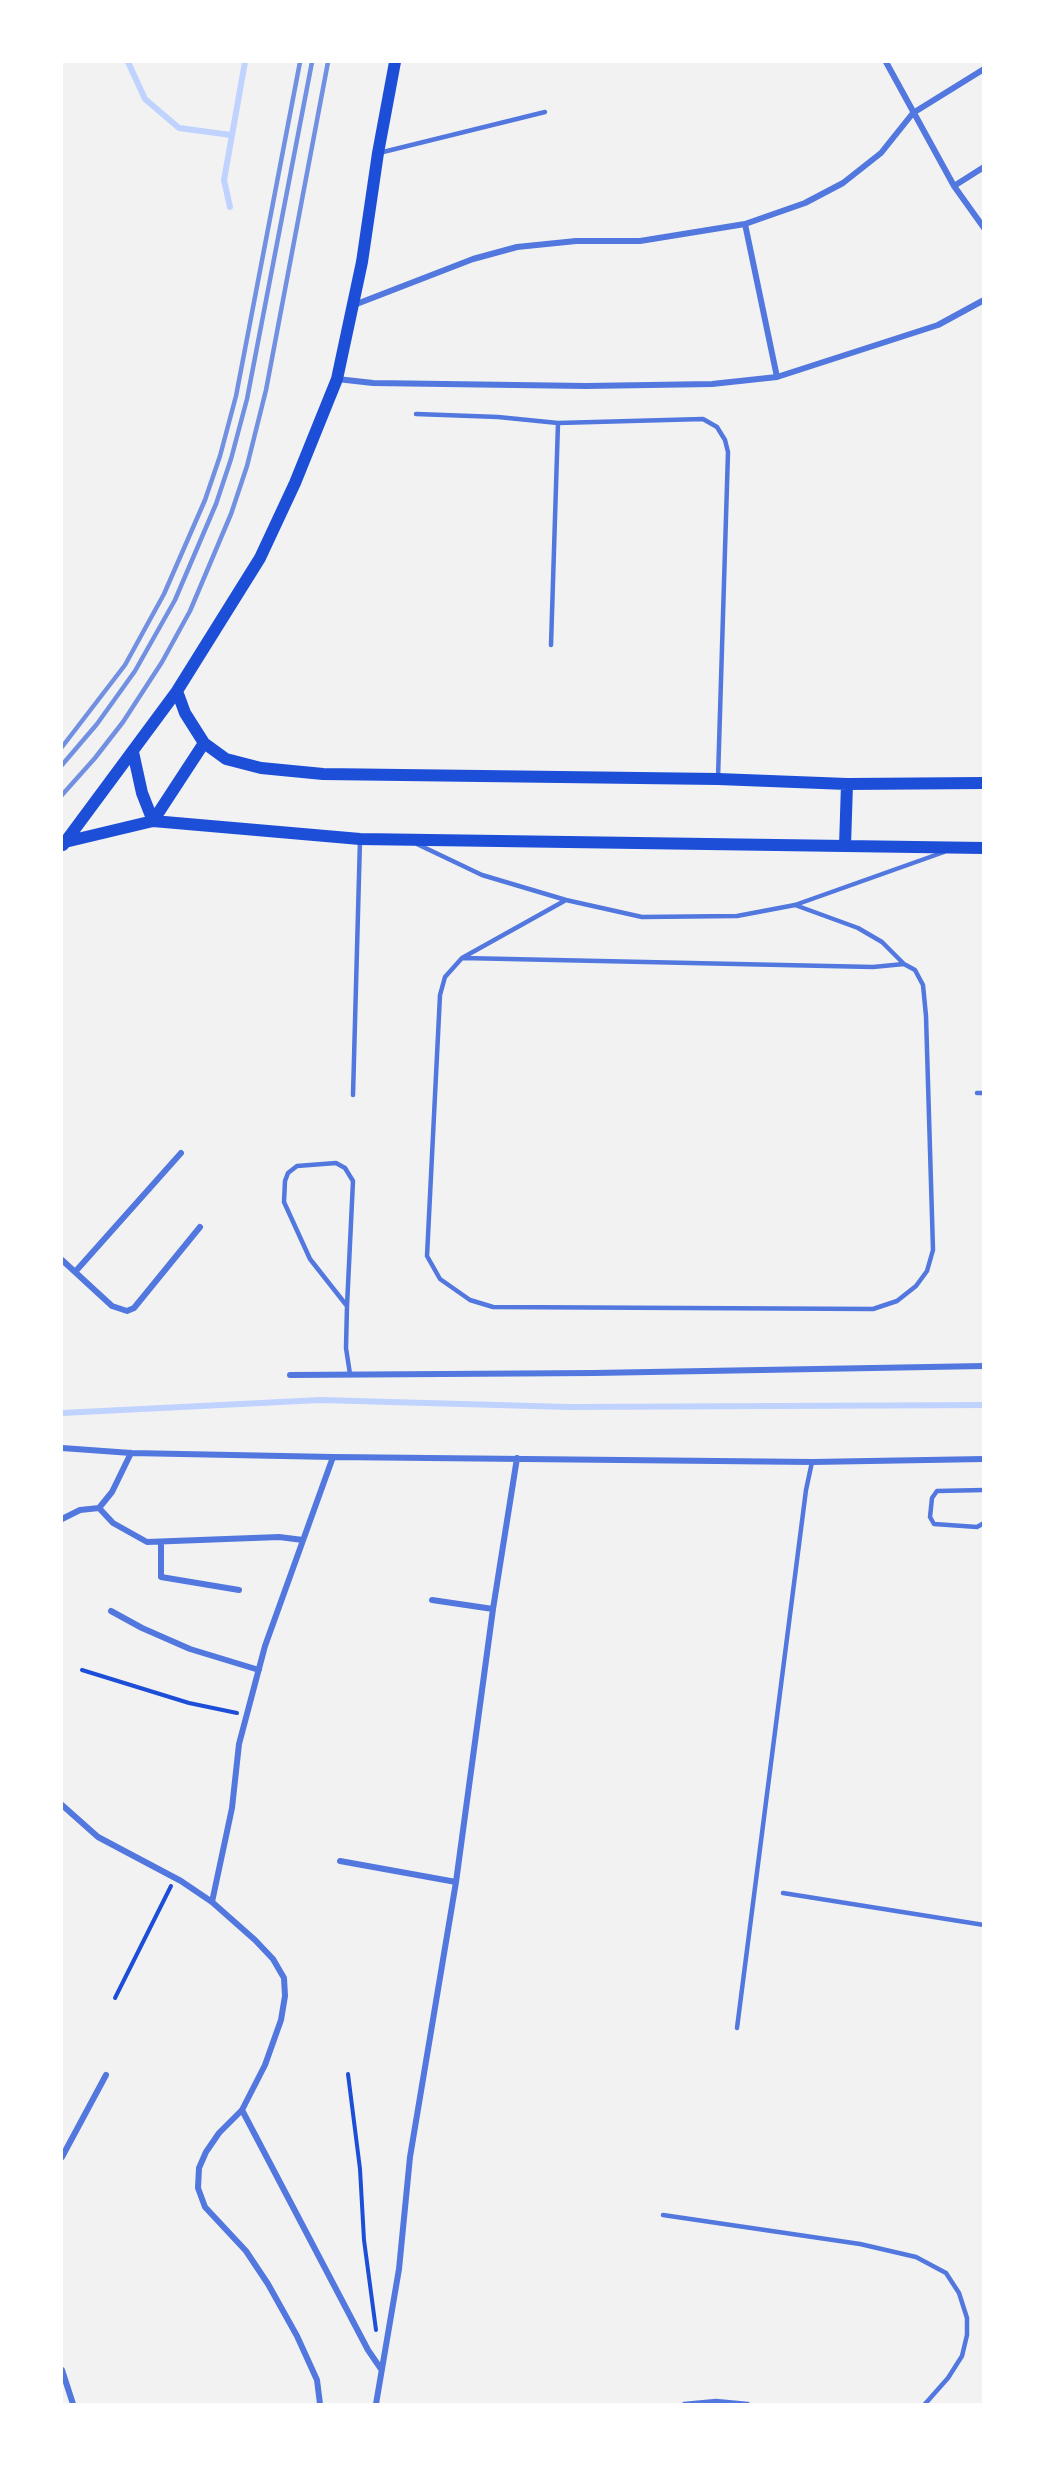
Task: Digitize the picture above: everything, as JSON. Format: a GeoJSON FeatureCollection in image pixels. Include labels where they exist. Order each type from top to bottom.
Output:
{"type":"FeatureCollection","features":[{"type":"Feature","properties":{"kind":"main road"},"geometry":{"type":"LineString","coordinates":[[63,845],[177,691],[260,558],[295,483],[337,380],[354,305],[395,62]]}},
{"type":"Feature","properties":{"kind":"main road"},"geometry":{"type":"LineString","coordinates":[[177,691],[195,730],[204,743],[226,759],[261,768],[323,774],[718,779],[846,784],[984,783]]}},
{"type":"Feature","properties":{"kind":"main road"},"geometry":{"type":"LineString","coordinates":[[153,821],[204,743]]}},
{"type":"Feature","properties":{"kind":"main road"},"geometry":{"type":"LineString","coordinates":[[132,752],[142,793],[153,821]]}},
{"type":"Feature","properties":{"kind":"main road"},"geometry":{"type":"LineString","coordinates":[[845,846],[846,784]]}},
{"type":"Feature","properties":{"kind":"main road"},"geometry":{"type":"LineString","coordinates":[[63,845],[153,821],[360,839],[984,848]]}},
{"type":"Feature","properties":{"kind":"street"},"geometry":{"type":"LineString","coordinates":[[886,62],[954,186],[984,228]]}},
{"type":"Feature","properties":{"kind":"street"},"geometry":{"type":"LineString","coordinates":[[354,305],[473,259],[517,247],[640,240],[745,224],[805,203],[843,183],[880,153],[913,113],[984,69]]}},
{"type":"Feature","properties":{"kind":"street"},"geometry":{"type":"LineString","coordinates":[[954,186],[984,167]]}},
{"type":"Feature","properties":{"kind":"street"},"geometry":{"type":"LineString","coordinates":[[745,224],[777,377]]}},
{"type":"Feature","properties":{"kind":"street"},"geometry":{"type":"LineString","coordinates":[[337,380],[373,383],[586,386],[712,384],[777,377],[938,325],[984,300]]}},
{"type":"Feature","properties":{"kind":"street"},"geometry":{"type":"LineString","coordinates":[[75,1272],[181,1153]]}},
{"type":"Feature","properties":{"kind":"street"},"geometry":{"type":"LineString","coordinates":[[62,1260],[112,1306],[127,1311],[134,1308],[200,1227]]}},
{"type":"Feature","properties":{"kind":"street"},"geometry":{"type":"LineString","coordinates":[[290,1375],[594,1373],[984,1366]]}},
{"type":"Feature","properties":{"kind":"street"},"geometry":{"type":"LineString","coordinates":[[62,1448],[131,1454],[333,1457],[812,1462],[984,1459]]}},
{"type":"Feature","properties":{"kind":"street"},"geometry":{"type":"LineString","coordinates":[[62,1519],[80,1510],[99,1508],[112,1492],[131,1454]]}},
{"type":"Feature","properties":{"kind":"street"},"geometry":{"type":"LineString","coordinates":[[213,1902],[231,1808],[239,1744],[265,1646],[333,1457]]}},
{"type":"Feature","properties":{"kind":"street"},"geometry":{"type":"LineString","coordinates":[[376,2404],[399,2269],[410,2157],[456,1882],[493,1609],[517,1458]]}},
{"type":"Feature","properties":{"kind":"street"},"geometry":{"type":"LineString","coordinates":[[99,1508],[113,1522],[147,1542],[279,1538],[303,1540]]}},
{"type":"Feature","properties":{"kind":"street"},"geometry":{"type":"LineString","coordinates":[[161,1542],[161,1577],[239,1590]]}},
{"type":"Feature","properties":{"kind":"street"},"geometry":{"type":"LineString","coordinates":[[432,1600],[493,1609]]}},
{"type":"Feature","properties":{"kind":"street"},"geometry":{"type":"LineString","coordinates":[[111,1611],[142,1628],[190,1649],[259,1670]]}},
{"type":"Feature","properties":{"kind":"street"},"geometry":{"type":"LineString","coordinates":[[62,1805],[98,1837],[175,1878],[213,1902],[273,1959],[284,1978],[285,1996],[281,2020],[265,2065],[242,2110],[219,2133],[206,2152],[199,2168],[198,2188],[205,2207],[246,2251],[280,2305],[297,2336],[316,2380],[320,2404]]}},
{"type":"Feature","properties":{"kind":"street"},"geometry":{"type":"LineString","coordinates":[[340,1862],[456,1882]]}},
{"type":"Feature","properties":{"kind":"street"},"geometry":{"type":"LineString","coordinates":[[62,2157],[106,2075]]}},
{"type":"Feature","properties":{"kind":"street"},"geometry":{"type":"LineString","coordinates":[[242,2110],[328,2269],[368,2350],[381,2368]]}},
{"type":"Feature","properties":{"kind":"street"},"geometry":{"type":"LineString","coordinates":[[62,2370],[73,2404]]}},
{"type":"Feature","properties":{"kind":"lane"},"geometry":{"type":"LineString","coordinates":[[378,153],[545,112]]}},
{"type":"Feature","properties":{"kind":"lane"},"geometry":{"type":"LineString","coordinates":[[416,414],[498,417],[558,423],[703,419],[717,427],[725,440],[728,452],[718,779]]}},
{"type":"Feature","properties":{"kind":"lane"},"geometry":{"type":"LineString","coordinates":[[551,645],[558,423]]}},
{"type":"Feature","properties":{"kind":"lane"},"geometry":{"type":"LineString","coordinates":[[353,1095],[360,839]]}},
{"type":"Feature","properties":{"kind":"lane"},"geometry":{"type":"LineString","coordinates":[[409,840],[482,875],[567,900],[642,917],[737,916],[795,905],[957,848]]}},
{"type":"Feature","properties":{"kind":"lane"},"geometry":{"type":"LineString","coordinates":[[567,900],[462,958],[446,977],[440,995],[427,1256],[440,1279],[470,1300],[493,1307],[873,1309],[897,1301],[916,1287],[927,1271],[933,1250],[926,1016],[920,976],[915,969],[904,964],[882,942],[858,928],[795,905]]}},
{"type":"Feature","properties":{"kind":"lane"},"geometry":{"type":"LineString","coordinates":[[462,958],[861,966],[904,964]]}},
{"type":"Feature","properties":{"kind":"lane"},"geometry":{"type":"LineString","coordinates":[[977,1093],[984,1094]]}},
{"type":"Feature","properties":{"kind":"lane"},"geometry":{"type":"LineString","coordinates":[[347,1306],[310,1259],[284,1202],[285,1181],[288,1173],[297,1166],[336,1163],[345,1168],[353,1181],[346,1348],[350,1374]]}},
{"type":"Feature","properties":{"kind":"lane"},"geometry":{"type":"LineString","coordinates":[[737,2028],[806,1490],[812,1462]]}},
{"type":"Feature","properties":{"kind":"lane"},"geometry":{"type":"LineString","coordinates":[[984,1490],[937,1491],[932,1498],[930,1517],[934,1524],[976,1527],[984,1523]]}},
{"type":"Feature","properties":{"kind":"lane"},"geometry":{"type":"LineString","coordinates":[[783,1893],[984,1925]]}},
{"type":"Feature","properties":{"kind":"lane"},"geometry":{"type":"LineString","coordinates":[[663,2215],[860,2244],[916,2257],[946,2273],[959,2293],[967,2318],[967,2335],[962,2356],[948,2378],[925,2404]]}},
{"type":"Feature","properties":{"kind":"lane"},"geometry":{"type":"LineString","coordinates":[[684,2404],[716,2401],[748,2404]]}},
{"type":"Feature","properties":{"kind":"path"},"geometry":{"type":"LineString","coordinates":[[82,1670],[189,1703],[247,1716]]}},
{"type":"Feature","properties":{"kind":"path"},"geometry":{"type":"LineString","coordinates":[[115,1998],[175,1878]]}},
{"type":"Feature","properties":{"kind":"path"},"geometry":{"type":"LineString","coordinates":[[348,2074],[360,2169],[370,2292],[375,2328],[384,2354]]}},
{"type":"Feature","properties":{"kind":"waterway"},"geometry":{"type":"LineString","coordinates":[[128,62],[145,99],[179,128],[231,135]]}},
{"type":"Feature","properties":{"kind":"waterway"},"geometry":{"type":"LineString","coordinates":[[230,207],[224,180],[245,62]]}},
{"type":"Feature","properties":{"kind":"waterway"},"geometry":{"type":"LineString","coordinates":[[62,1413],[320,1400],[569,1407],[984,1405]]}},
{"type":"Feature","properties":{"kind":"railway"},"geometry":{"type":"LineString","coordinates":[[62,747],[125,665],[164,594],[205,500],[220,456],[236,396],[300,62]]}},
{"type":"Feature","properties":{"kind":"railway"},"geometry":{"type":"LineString","coordinates":[[62,765],[97,724],[135,671],[175,600],[216,504],[247,399],[312,62]]}},
{"type":"Feature","properties":{"kind":"railway"},"geometry":{"type":"LineString","coordinates":[[62,795],[123,722],[162,662],[190,611],[231,514],[247,466],[266,390],[328,62]]}}]}
